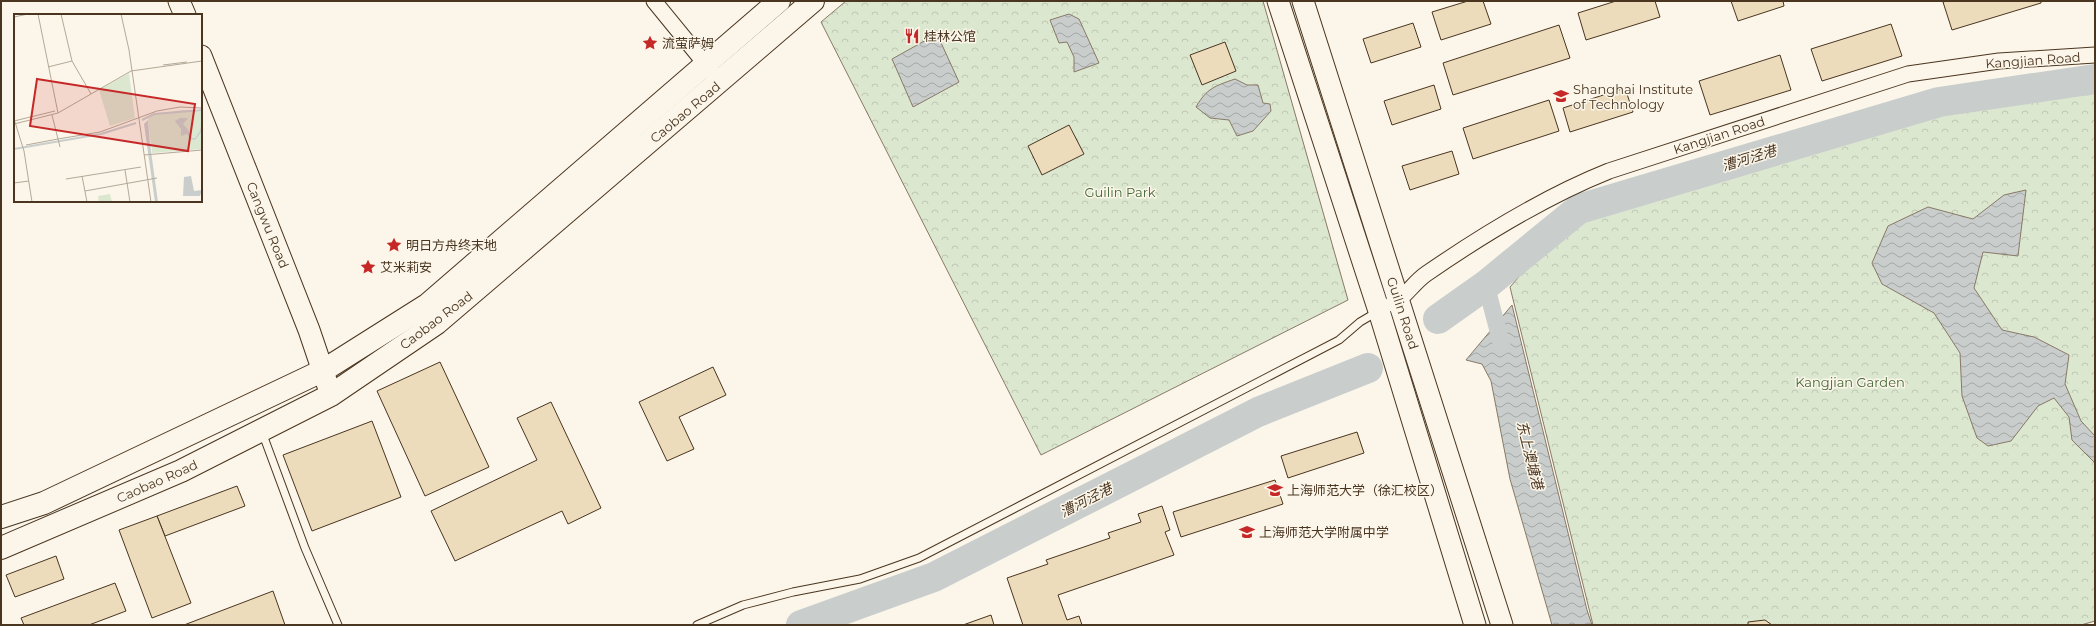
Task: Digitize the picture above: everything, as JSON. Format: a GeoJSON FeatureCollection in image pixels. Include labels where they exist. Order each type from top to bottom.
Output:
{"type":"FeatureCollection","features":[{"type":"Feature","properties":{"kind":"main road"},"geometry":{"type":"LineString","coordinates":[[179,1],[185,14]]}},
{"type":"Feature","properties":{"kind":"main road","name":"Caobao Road"},"geometry":{"type":"LineString","coordinates":[[1,517],[44,502],[324,370],[426,305],[705,63],[779,1]]}},
{"type":"Feature","properties":{"kind":"main road","name":"Caobao Road"},"geometry":{"type":"LineString","coordinates":[[1,548],[181,471],[331,395],[437,323],[813,1]]}},
{"type":"Feature","properties":{"kind":"main road","name":"Guilin Road"},"geometry":{"type":"LineString","coordinates":[[1278,1],[1379,311],[1475,625]]}},
{"type":"Feature","properties":{"kind":"main road","name":"Guilin Road"},"geometry":{"type":"LineString","coordinates":[[1303,1],[1502,625]]}},
{"type":"Feature","properties":{"kind":"main road","name":"Cangwu Road"},"geometry":{"type":"LineString","coordinates":[[202,59],[324,370],[331,395]]}},
{"type":"Feature","properties":{"kind":"street"},"geometry":{"type":"LineString","coordinates":[[654,1],[719,82]]}},
{"type":"Feature","properties":{"kind":"street","name":"Kangjian Road"},"geometry":{"type":"LineString","coordinates":[[1379,311],[1399,300],[1424,275],[1495,228],[1561,191],[1609,171],[1908,74],[1999,61],[2095,55]]}},
{"type":"Feature","properties":{"kind":"lane"},"geometry":{"type":"LineString","coordinates":[[697,625],[743,605],[794,592],[860,579],[919,558],[1339,340],[1360,322],[1379,311]]}},
{"type":"Feature","properties":{"kind":"lane"},"geometry":{"type":"LineString","coordinates":[[262,430],[305,548],[338,625]]}},
{"type":"Feature","properties":{"kind":"green space","name":"Guilin Park"},"geometry":{"type":"Polygon","coordinates":[[[846,1],[1263,1],[1348,300],[1041,455],[821,22],[846,1]]]}},
{"type":"Feature","properties":{"kind":"green space","name":"Kangjian Garden"},"geometry":{"type":"Polygon","coordinates":[[[2095,79],[2095,621],[2081,625],[1593,625],[1510,287],[1579,209],[1939,102],[2095,79]]]}},
{"type":"Feature","properties":{"kind":"water"},"geometry":{"type":"Polygon","coordinates":[[[1069,14],[1079,19],[1099,63],[1074,72],[1074,57],[1067,42],[1059,43],[1050,20],[1069,14]]]}},
{"type":"Feature","properties":{"kind":"water"},"geometry":{"type":"Polygon","coordinates":[[[937,34],[959,82],[913,107],[892,59],[937,34]]]}},
{"type":"Feature","properties":{"kind":"water"},"geometry":{"type":"Polygon","coordinates":[[[1235,79],[1247,85],[1258,85],[1263,103],[1270,104],[1271,111],[1253,131],[1237,136],[1229,120],[1210,118],[1196,107],[1212,88],[1235,79]]]}},
{"type":"Feature","properties":{"kind":"water"},"geometry":{"type":"Polygon","coordinates":[[[2026,190],[2018,256],[1983,252],[1974,288],[2002,330],[2034,337],[2069,355],[2065,384],[2081,421],[2095,436],[2095,463],[2072,440],[2069,417],[2054,398],[2038,406],[2011,441],[1988,446],[1977,438],[1962,396],[1960,353],[1934,313],[1882,284],[1872,263],[1888,226],[1928,207],[1973,219],[2004,195],[2026,190]]]}},
{"type":"Feature","properties":{"kind":"water"},"geometry":{"type":"Polygon","coordinates":[[[1512,305],[1587,610],[1592,625],[1552,625],[1510,479],[1491,381],[1482,364],[1466,360],[1512,305]]]}},
{"type":"Feature","properties":{"kind":"building"},"geometry":{"type":"Polygon","coordinates":[[[1468,1],[1483,1],[1491,24],[1441,40],[1432,12],[1468,1]]]}},
{"type":"Feature","properties":{"kind":"building"},"geometry":{"type":"Polygon","coordinates":[[[1616,1],[1655,1],[1660,17],[1586,40],[1578,13],[1616,1]]]}},
{"type":"Feature","properties":{"kind":"building"},"geometry":{"type":"Polygon","coordinates":[[[1731,1],[1783,1],[1784,6],[1738,21],[1731,1]]]}},
{"type":"Feature","properties":{"kind":"building"},"geometry":{"type":"Polygon","coordinates":[[[2041,1],[2041,3],[1952,30],[1943,2],[2041,1]]]}},
{"type":"Feature","properties":{"kind":"building"},"geometry":{"type":"Polygon","coordinates":[[[1413,23],[1421,47],[1371,63],[1363,39],[1413,23]]]}},
{"type":"Feature","properties":{"kind":"building"},"geometry":{"type":"Polygon","coordinates":[[[1891,24],[1902,56],[1822,81],[1811,49],[1891,24]]]}},
{"type":"Feature","properties":{"kind":"building"},"geometry":{"type":"Polygon","coordinates":[[[1559,25],[1570,58],[1453,95],[1443,63],[1559,25]]]}},
{"type":"Feature","properties":{"kind":"building"},"geometry":{"type":"Polygon","coordinates":[[[1225,42],[1236,71],[1202,85],[1190,55],[1225,42]]]}},
{"type":"Feature","properties":{"kind":"building"},"geometry":{"type":"Polygon","coordinates":[[[1780,55],[1791,90],[1710,115],[1699,81],[1780,55]]]}},
{"type":"Feature","properties":{"kind":"building"},"geometry":{"type":"Polygon","coordinates":[[[1434,85],[1441,109],[1392,125],[1384,101],[1434,85]]]}},
{"type":"Feature","properties":{"kind":"building"},"geometry":{"type":"Polygon","coordinates":[[[1625,88],[1633,112],[1570,132],[1563,108],[1625,88]]]}},
{"type":"Feature","properties":{"kind":"building"},"geometry":{"type":"Polygon","coordinates":[[[1549,100],[1559,131],[1473,159],[1463,128],[1549,100]]]}},
{"type":"Feature","properties":{"kind":"building"},"geometry":{"type":"Polygon","coordinates":[[[1069,125],[1084,154],[1042,175],[1028,146],[1069,125]]]}},
{"type":"Feature","properties":{"kind":"building"},"geometry":{"type":"Polygon","coordinates":[[[1452,151],[1459,174],[1410,190],[1402,166],[1452,151]]]}},
{"type":"Feature","properties":{"kind":"building"},"geometry":{"type":"Polygon","coordinates":[[[440,362],[489,467],[425,496],[377,391],[440,362]]]}},
{"type":"Feature","properties":{"kind":"building"},"geometry":{"type":"Polygon","coordinates":[[[713,367],[726,395],[679,417],[694,449],[667,461],[639,402],[713,367]]]}},
{"type":"Feature","properties":{"kind":"building"},"geometry":{"type":"Polygon","coordinates":[[[551,402],[601,508],[568,524],[562,511],[455,561],[431,511],[537,460],[517,418],[551,402]]]}},
{"type":"Feature","properties":{"kind":"building"},"geometry":{"type":"Polygon","coordinates":[[[372,421],[401,497],[312,531],[283,455],[372,421]]]}},
{"type":"Feature","properties":{"kind":"building"},"geometry":{"type":"Polygon","coordinates":[[[1357,432],[1364,453],[1288,478],[1281,456],[1357,432]]]}},
{"type":"Feature","properties":{"kind":"building"},"geometry":{"type":"Polygon","coordinates":[[[1275,480],[1283,504],[1181,537],[1173,512],[1275,480]]]}},
{"type":"Feature","properties":{"kind":"building"},"geometry":{"type":"Polygon","coordinates":[[[237,486],[245,506],[165,536],[157,516],[237,486]]]}},
{"type":"Feature","properties":{"kind":"building"},"geometry":{"type":"Polygon","coordinates":[[[1162,506],[1170,530],[1165,532],[1174,555],[1058,595],[1067,620],[1079,616],[1082,625],[1023,625],[1007,578],[1048,564],[1046,560],[1110,538],[1108,533],[1141,522],[1138,514],[1162,506]]]}},
{"type":"Feature","properties":{"kind":"building"},"geometry":{"type":"Polygon","coordinates":[[[157,516],[191,603],[152,618],[119,530],[157,516]]]}},
{"type":"Feature","properties":{"kind":"building"},"geometry":{"type":"Polygon","coordinates":[[[56,556],[64,579],[15,597],[6,575],[56,556]]]}},
{"type":"Feature","properties":{"kind":"building"},"geometry":{"type":"Polygon","coordinates":[[[115,583],[126,611],[89,625],[24,625],[21,618],[115,583]]]}},
{"type":"Feature","properties":{"kind":"building"},"geometry":{"type":"Polygon","coordinates":[[[273,591],[285,625],[184,625],[273,591]]]}},
{"type":"Feature","properties":{"kind":"building"},"geometry":{"type":"Polygon","coordinates":[[[991,615],[994,625],[963,625],[991,615]]]}},
{"type":"Feature","properties":{"kind":"building"},"geometry":{"type":"Polygon","coordinates":[[[1765,620],[1772,625],[1748,625],[1748,622],[1765,620]]]}},
{"type":"Feature","properties":{"kind":"waterway","name":"漕河泾港"},"geometry":{"type":"LineString","coordinates":[[1438,319],[1486,285],[1579,209],[1939,102],[2095,79]]}},
{"type":"Feature","properties":{"kind":"waterway","name":"东上澳塘港"},"geometry":{"type":"LineString","coordinates":[[1486,285],[1502,346]]}},
{"type":"Feature","properties":{"kind":"waterway","name":"漕河泾港"},"geometry":{"type":"LineString","coordinates":[[801,625],[934,577],[1258,412],[1368,368]]}},
{"type":"Feature","properties":{"kind":"place","name":"桂林公馆"},"geometry":{"type":"Point","coordinates":[912,36]}},
{"type":"Feature","properties":{"kind":"place","name":"流萤萨姆"},"geometry":{"type":"Point","coordinates":[650,43]}},
{"type":"Feature","properties":{"kind":"place","name":"Shanghai Institute of Technology"},"geometry":{"type":"Point","coordinates":[1561,96]}},
{"type":"Feature","properties":{"kind":"place","name":"明日方舟终末地"},"geometry":{"type":"Point","coordinates":[394,245]}},
{"type":"Feature","properties":{"kind":"place","name":"艾米莉安"},"geometry":{"type":"Point","coordinates":[368,267]}},
{"type":"Feature","properties":{"kind":"place","name":"上海师范大学（徐汇校区）"},"geometry":{"type":"Point","coordinates":[1275,490]}},
{"type":"Feature","properties":{"kind":"place","name":"上海师范大学附属中学"},"geometry":{"type":"Point","coordinates":[1247,532]}}]}
